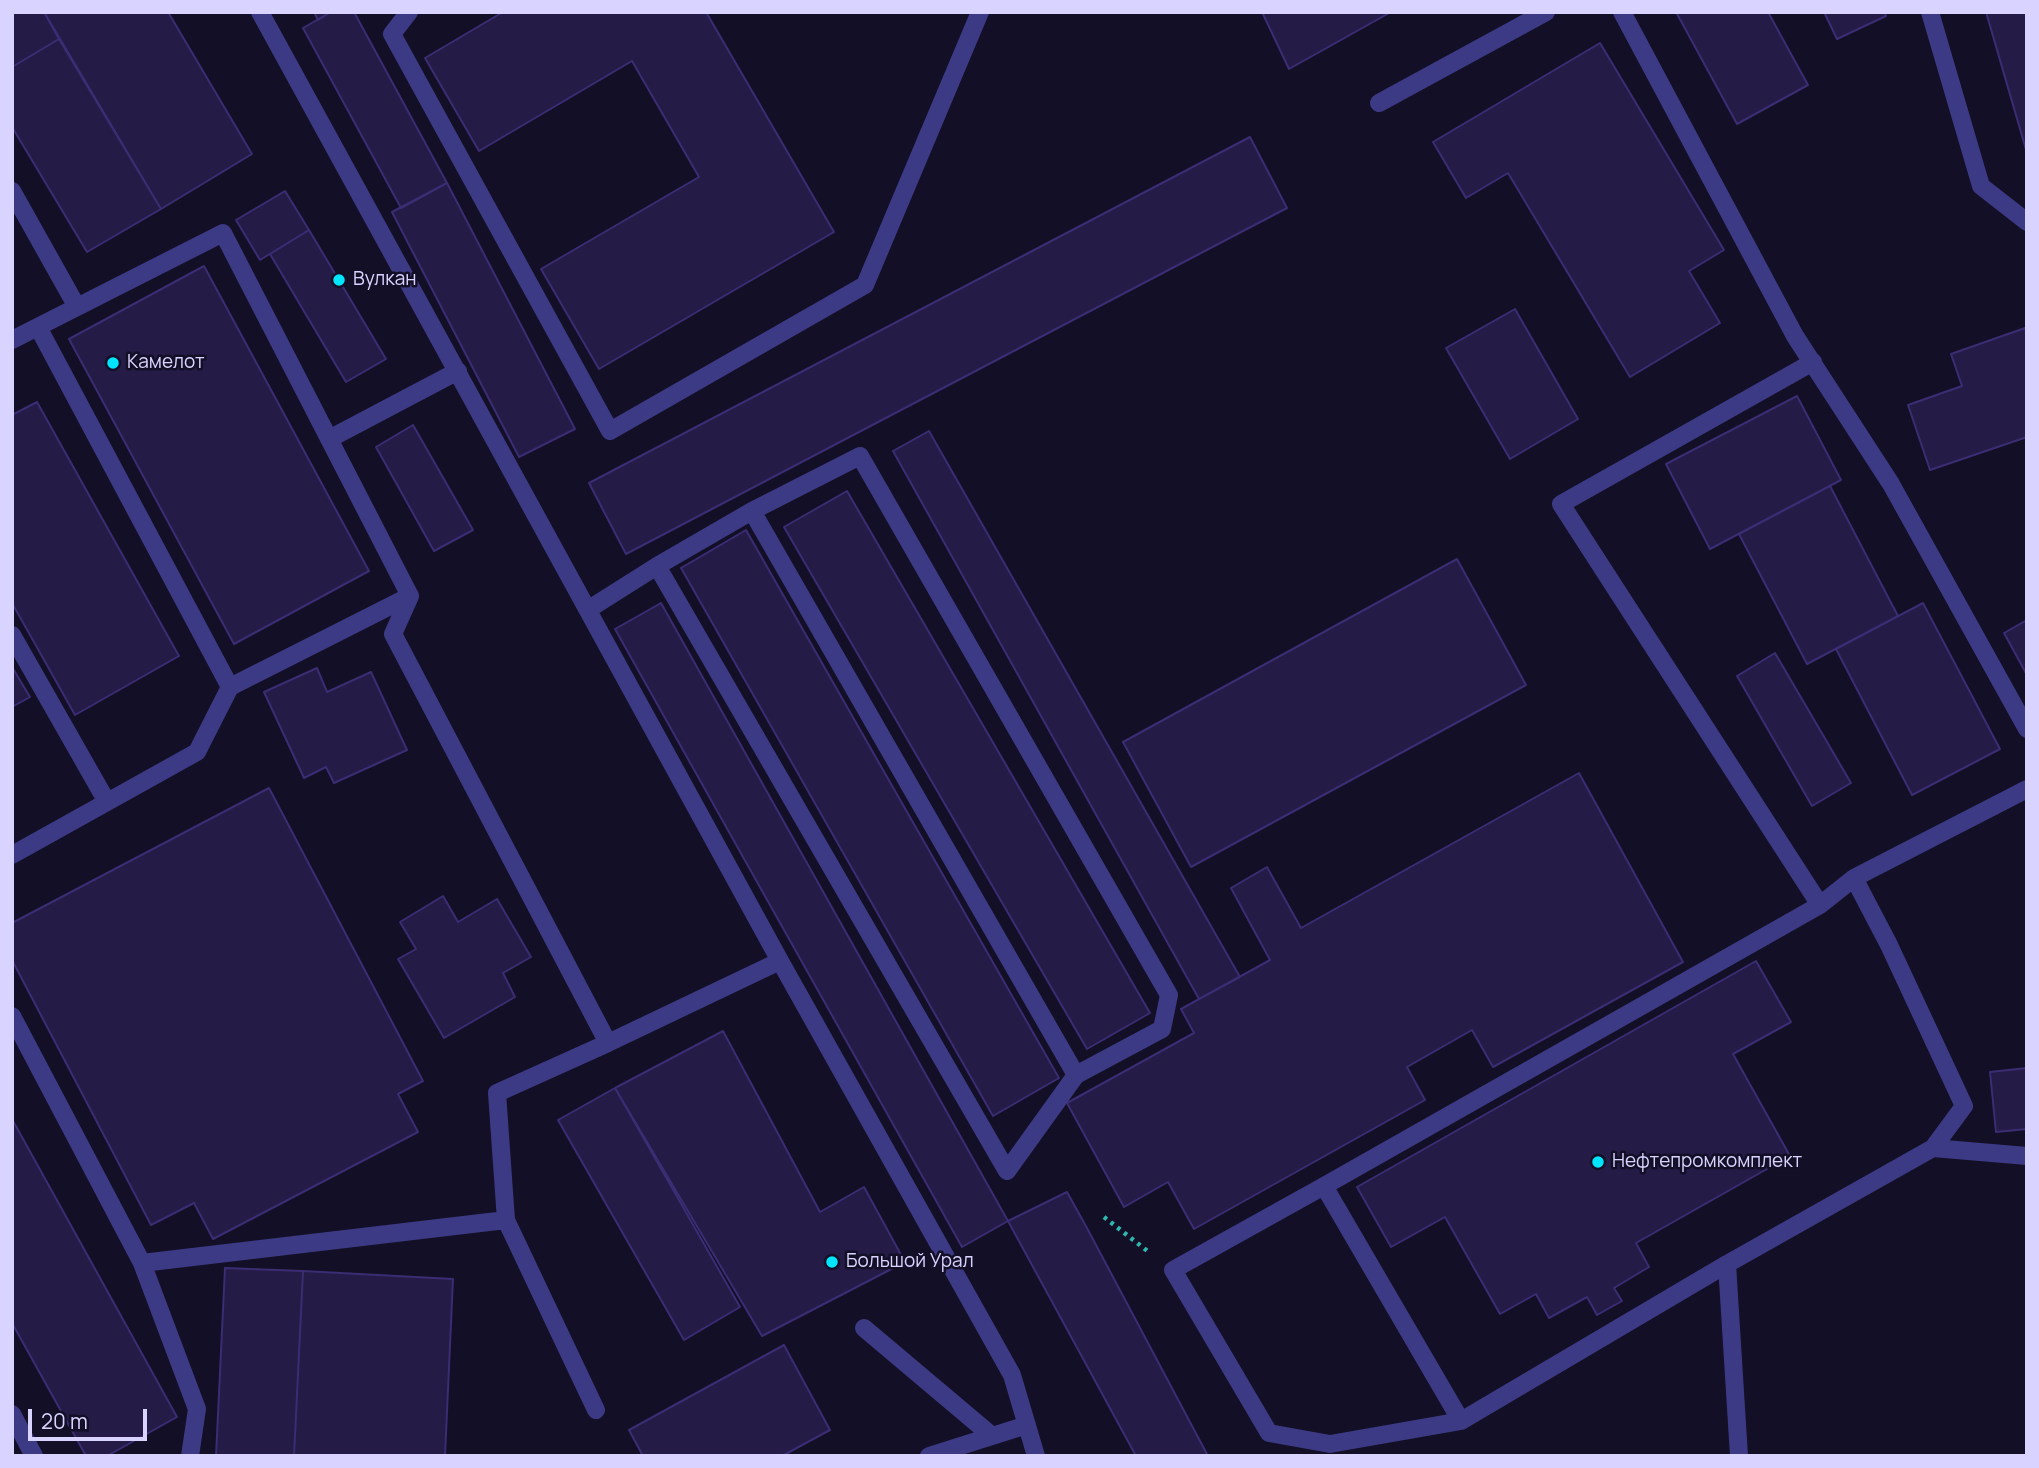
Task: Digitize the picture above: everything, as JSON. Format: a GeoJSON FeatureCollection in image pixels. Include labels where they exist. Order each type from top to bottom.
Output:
{"type":"FeatureCollection","features":[{"type":"Feature","properties":{"kind":"lane"},"geometry":{"type":"LineString","coordinates":[[260,12],[780,961],[1012,1375],[1036,1456]]}},
{"type":"Feature","properties":{"kind":"lane"},"geometry":{"type":"LineString","coordinates":[[409,12],[392,34],[610,431],[865,285],[980,12]]}},
{"type":"Feature","properties":{"kind":"lane"},"geometry":{"type":"LineString","coordinates":[[1379,103],[1546,12]]}},
{"type":"Feature","properties":{"kind":"lane"},"geometry":{"type":"LineString","coordinates":[[1622,12],[1795,336],[1891,484],[2027,729]]}},
{"type":"Feature","properties":{"kind":"lane"},"geometry":{"type":"LineString","coordinates":[[1930,12],[1981,186],[2027,222]]}},
{"type":"Feature","properties":{"kind":"lane"},"geometry":{"type":"LineString","coordinates":[[12,191],[77,307]]}},
{"type":"Feature","properties":{"kind":"lane"},"geometry":{"type":"LineString","coordinates":[[12,340],[223,233],[410,596]]}},
{"type":"Feature","properties":{"kind":"lane"},"geometry":{"type":"LineString","coordinates":[[38,327],[230,687]]}},
{"type":"Feature","properties":{"kind":"lane"},"geometry":{"type":"LineString","coordinates":[[1813,362],[1560,504],[1820,905]]}},
{"type":"Feature","properties":{"kind":"lane"},"geometry":{"type":"LineString","coordinates":[[329,439],[458,371]]}},
{"type":"Feature","properties":{"kind":"lane"},"geometry":{"type":"LineString","coordinates":[[589,609],[657,566],[752,511],[860,456],[1169,995],[1162,1029],[1076,1075],[1007,1171],[657,566]]}},
{"type":"Feature","properties":{"kind":"lane"},"geometry":{"type":"LineString","coordinates":[[752,511],[1076,1075]]}},
{"type":"Feature","properties":{"kind":"lane"},"geometry":{"type":"LineString","coordinates":[[12,855],[197,752],[230,687],[410,596]]}},
{"type":"Feature","properties":{"kind":"lane"},"geometry":{"type":"LineString","coordinates":[[410,596],[393,634],[608,1043]]}},
{"type":"Feature","properties":{"kind":"lane"},"geometry":{"type":"LineString","coordinates":[[12,635],[107,802]]}},
{"type":"Feature","properties":{"kind":"lane"},"geometry":{"type":"LineString","coordinates":[[1854,878],[1889,945],[1964,1106],[1933,1148],[1727,1264],[1461,1421],[1330,1444],[1269,1433],[1173,1270],[1820,905],[1854,878],[2027,789]]}},
{"type":"Feature","properties":{"kind":"lane"},"geometry":{"type":"LineString","coordinates":[[596,1410],[506,1220],[497,1093],[780,961]]}},
{"type":"Feature","properties":{"kind":"lane"},"geometry":{"type":"LineString","coordinates":[[12,1016],[142,1262],[197,1409],[190,1456]]}},
{"type":"Feature","properties":{"kind":"lane"},"geometry":{"type":"LineString","coordinates":[[1933,1148],[2027,1156]]}},
{"type":"Feature","properties":{"kind":"lane"},"geometry":{"type":"LineString","coordinates":[[1324,1186],[1461,1421]]}},
{"type":"Feature","properties":{"kind":"lane"},"geometry":{"type":"LineString","coordinates":[[142,1262],[506,1220]]}},
{"type":"Feature","properties":{"kind":"lane"},"geometry":{"type":"LineString","coordinates":[[1727,1264],[1739,1456]]}},
{"type":"Feature","properties":{"kind":"lane"},"geometry":{"type":"LineString","coordinates":[[864,1328],[992,1436]]}},
{"type":"Feature","properties":{"kind":"lane"},"geometry":{"type":"LineString","coordinates":[[12,1414],[34,1456]]}},
{"type":"Feature","properties":{"kind":"lane"},"geometry":{"type":"LineString","coordinates":[[929,1456],[1027,1424]]}},
{"type":"Feature","properties":{"kind":"path"},"geometry":{"type":"LineString","coordinates":[[1104,1217],[1173,1270]]}},
{"type":"Feature","properties":{"kind":"building"},"geometry":{"type":"Polygon","coordinates":[[[12,12],[44,12],[59,39],[12,67],[12,12]]]}},
{"type":"Feature","properties":{"kind":"building"},"geometry":{"type":"Polygon","coordinates":[[[44,12],[168,12],[252,154],[161,209],[44,12]]]}},
{"type":"Feature","properties":{"kind":"building"},"geometry":{"type":"Polygon","coordinates":[[[314,12],[331,12],[318,20],[314,12]]]}},
{"type":"Feature","properties":{"kind":"building"},"geometry":{"type":"Polygon","coordinates":[[[331,12],[354,12],[447,183],[401,208],[303,28],[331,12]]]}},
{"type":"Feature","properties":{"kind":"building"},"geometry":{"type":"Polygon","coordinates":[[[503,12],[706,12],[834,232],[599,369],[541,269],[699,177],[632,61],[479,151],[425,58],[503,12]]]}},
{"type":"Feature","properties":{"kind":"building"},"geometry":{"type":"Polygon","coordinates":[[[1262,12],[1391,12],[1289,69],[1262,12]]]}},
{"type":"Feature","properties":{"kind":"building"},"geometry":{"type":"Polygon","coordinates":[[[1676,12],[1768,12],[1808,85],[1737,124],[1676,12]]]}},
{"type":"Feature","properties":{"kind":"building"},"geometry":{"type":"Polygon","coordinates":[[[1824,12],[1884,12],[1886,16],[1837,39],[1824,12]]]}},
{"type":"Feature","properties":{"kind":"building"},"geometry":{"type":"Polygon","coordinates":[[[1986,12],[2027,12],[2027,153],[1986,12]]]}},
{"type":"Feature","properties":{"kind":"building"},"geometry":{"type":"Polygon","coordinates":[[[59,39],[161,209],[87,252],[12,127],[12,67],[59,39]]]}},
{"type":"Feature","properties":{"kind":"building"},"geometry":{"type":"Polygon","coordinates":[[[1600,43],[1724,250],[1689,271],[1720,323],[1630,377],[1508,173],[1466,198],[1433,142],[1600,43]]]}},
{"type":"Feature","properties":{"kind":"building"},"geometry":{"type":"Polygon","coordinates":[[[1250,137],[1287,208],[626,554],[589,483],[1250,137]]]}},
{"type":"Feature","properties":{"kind":"building"},"geometry":{"type":"Polygon","coordinates":[[[447,183],[575,429],[519,457],[392,212],[447,183]]]}},
{"type":"Feature","properties":{"kind":"building"},"geometry":{"type":"Polygon","coordinates":[[[285,191],[309,230],[260,260],[236,220],[285,191]]]}},
{"type":"Feature","properties":{"kind":"building"},"geometry":{"type":"Polygon","coordinates":[[[309,230],[386,359],[346,382],[270,254],[309,230]]]}},
{"type":"Feature","properties":{"kind":"building"},"geometry":{"type":"Polygon","coordinates":[[[204,266],[369,571],[234,644],[69,339],[204,266]]]}},
{"type":"Feature","properties":{"kind":"building"},"geometry":{"type":"Polygon","coordinates":[[[1515,309],[1578,419],[1510,459],[1446,348],[1515,309]]]}},
{"type":"Feature","properties":{"kind":"building"},"geometry":{"type":"Polygon","coordinates":[[[2025,328],[2027,437],[1930,470],[1908,405],[1962,386],[1951,354],[2025,328]]]}},
{"type":"Feature","properties":{"kind":"building"},"geometry":{"type":"Polygon","coordinates":[[[1797,396],[1841,480],[1710,549],[1666,464],[1797,396]]]}},
{"type":"Feature","properties":{"kind":"building"},"geometry":{"type":"Polygon","coordinates":[[[37,402],[179,656],[75,715],[12,603],[12,415],[37,402]]]}},
{"type":"Feature","properties":{"kind":"building"},"geometry":{"type":"Polygon","coordinates":[[[413,425],[473,530],[434,551],[376,447],[413,425]]]}},
{"type":"Feature","properties":{"kind":"building"},"geometry":{"type":"Polygon","coordinates":[[[929,431],[1240,977],[1199,999],[893,451],[929,431]]]}},
{"type":"Feature","properties":{"kind":"building"},"geometry":{"type":"Polygon","coordinates":[[[1830,486],[1898,616],[1807,664],[1739,534],[1830,486]]]}},
{"type":"Feature","properties":{"kind":"building"},"geometry":{"type":"Polygon","coordinates":[[[847,491],[1150,1013],[1087,1049],[784,527],[847,491]]]}},
{"type":"Feature","properties":{"kind":"building"},"geometry":{"type":"Polygon","coordinates":[[[746,530],[1059,1078],[993,1116],[681,568],[746,530]]]}},
{"type":"Feature","properties":{"kind":"building"},"geometry":{"type":"Polygon","coordinates":[[[1457,559],[1526,685],[1191,867],[1123,742],[1457,559]]]}},
{"type":"Feature","properties":{"kind":"building"},"geometry":{"type":"Polygon","coordinates":[[[661,603],[1008,1221],[962,1247],[615,629],[661,603]]]}},
{"type":"Feature","properties":{"kind":"building"},"geometry":{"type":"Polygon","coordinates":[[[1923,603],[2000,749],[1912,795],[1836,649],[1923,603]]]}},
{"type":"Feature","properties":{"kind":"building"},"geometry":{"type":"Polygon","coordinates":[[[2027,620],[2027,675],[2004,633],[2027,620]]]}},
{"type":"Feature","properties":{"kind":"building"},"geometry":{"type":"Polygon","coordinates":[[[1775,653],[1851,783],[1812,806],[1737,676],[1775,653]]]}},
{"type":"Feature","properties":{"kind":"building"},"geometry":{"type":"Polygon","coordinates":[[[12,667],[30,697],[12,707],[12,667]]]}},
{"type":"Feature","properties":{"kind":"building"},"geometry":{"type":"Polygon","coordinates":[[[317,668],[327,692],[371,672],[407,750],[334,783],[326,767],[304,778],[264,692],[317,668]]]}},
{"type":"Feature","properties":{"kind":"building"},"geometry":{"type":"Polygon","coordinates":[[[1579,773],[1683,962],[1493,1067],[1472,1030],[1407,1067],[1425,1100],[1194,1229],[1168,1182],[1124,1207],[1067,1103],[1194,1033],[1181,1009],[1270,960],[1231,888],[1267,867],[1301,928],[1579,773]]]}},
{"type":"Feature","properties":{"kind":"building"},"geometry":{"type":"Polygon","coordinates":[[[269,788],[423,1081],[398,1094],[418,1132],[213,1239],[194,1203],[151,1225],[12,960],[12,923],[269,788]]]}},
{"type":"Feature","properties":{"kind":"building"},"geometry":{"type":"Polygon","coordinates":[[[443,896],[458,922],[497,899],[531,957],[503,973],[515,997],[444,1038],[398,959],[416,949],[400,922],[443,896]]]}},
{"type":"Feature","properties":{"kind":"building"},"geometry":{"type":"Polygon","coordinates":[[[1756,961],[1791,1022],[1733,1054],[1790,1156],[1636,1243],[1649,1267],[1614,1288],[1622,1301],[1597,1315],[1587,1297],[1549,1318],[1536,1294],[1500,1314],[1445,1217],[1391,1247],[1357,1187],[1756,961]]]}},
{"type":"Feature","properties":{"kind":"building"},"geometry":{"type":"Polygon","coordinates":[[[723,1031],[820,1212],[864,1187],[905,1262],[762,1336],[615,1088],[723,1031]]]}},
{"type":"Feature","properties":{"kind":"building"},"geometry":{"type":"Polygon","coordinates":[[[2027,1068],[2027,1129],[1996,1132],[1990,1072],[2027,1068]]]}},
{"type":"Feature","properties":{"kind":"building"},"geometry":{"type":"Polygon","coordinates":[[[615,1088],[740,1307],[684,1340],[558,1120],[615,1088]]]}},
{"type":"Feature","properties":{"kind":"building"},"geometry":{"type":"Polygon","coordinates":[[[12,1119],[177,1417],[107,1456],[86,1456],[12,1323],[12,1119]]]}},
{"type":"Feature","properties":{"kind":"building"},"geometry":{"type":"Polygon","coordinates":[[[1067,1192],[1208,1456],[1136,1456],[1008,1221],[1067,1192]]]}},
{"type":"Feature","properties":{"kind":"building"},"geometry":{"type":"Polygon","coordinates":[[[225,1268],[303,1271],[294,1456],[216,1456],[225,1268]]]}},
{"type":"Feature","properties":{"kind":"building"},"geometry":{"type":"Polygon","coordinates":[[[303,1271],[453,1279],[445,1456],[294,1456],[303,1271]]]}},
{"type":"Feature","properties":{"kind":"building"},"geometry":{"type":"Polygon","coordinates":[[[784,1345],[830,1430],[782,1456],[643,1456],[629,1430],[784,1345]]]}},
{"type":"Feature","properties":{"kind":"place","name":"Вулкан"},"geometry":{"type":"Point","coordinates":[339,280]}},
{"type":"Feature","properties":{"kind":"place","name":"Камелот"},"geometry":{"type":"Point","coordinates":[113,363]}},
{"type":"Feature","properties":{"kind":"place","name":"Нефтепромкомплект"},"geometry":{"type":"Point","coordinates":[1598,1162]}},
{"type":"Feature","properties":{"kind":"place","name":"Большой Урал"},"geometry":{"type":"Point","coordinates":[832,1262]}}]}
